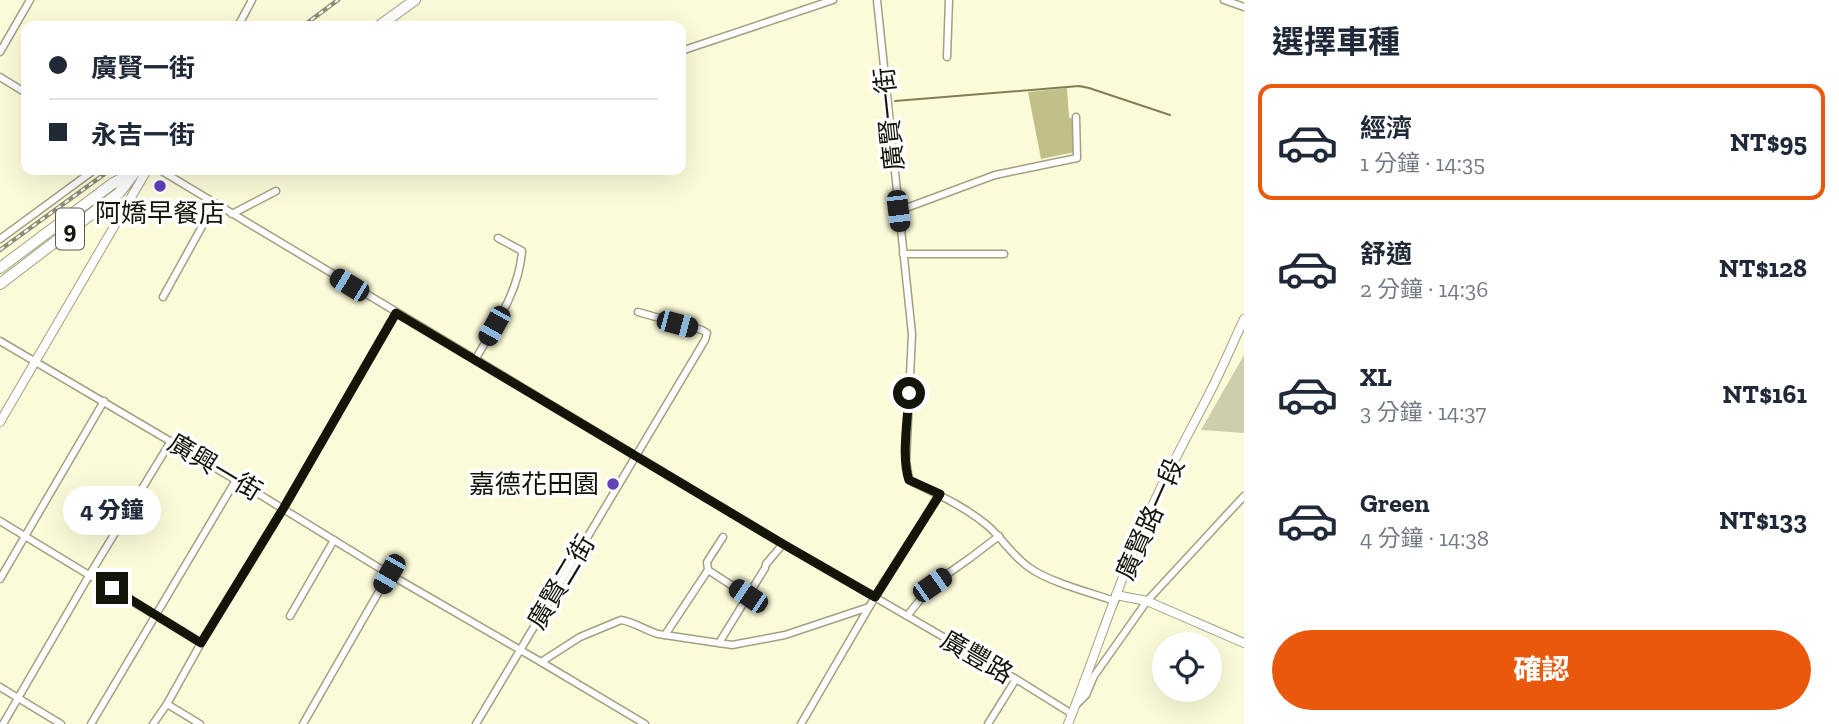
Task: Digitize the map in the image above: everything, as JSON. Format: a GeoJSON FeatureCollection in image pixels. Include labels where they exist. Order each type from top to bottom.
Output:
{"type":"FeatureCollection","features":[{"type":"Feature","properties":{"kind":"main road"},"geometry":{"type":"LineString","coordinates":[[386,21],[415,0]]}},
{"type":"Feature","properties":{"kind":"main road","name":"9"},"geometry":{"type":"LineString","coordinates":[[0,268],[112,184],[128,175]]}},
{"type":"Feature","properties":{"kind":"main road","name":"9"},"geometry":{"type":"LineString","coordinates":[[0,284],[119,193],[133,175]]}},
{"type":"Feature","properties":{"kind":"street"},"geometry":{"type":"LineString","coordinates":[[0,52],[30,0]]}},
{"type":"Feature","properties":{"kind":"street"},"geometry":{"type":"LineString","coordinates":[[241,21],[253,0]]}},
{"type":"Feature","properties":{"kind":"street"},"geometry":{"type":"LineString","coordinates":[[686,49],[834,0]]}},
{"type":"Feature","properties":{"kind":"street","name":"廣賢一街"},"geometry":{"type":"LineString","coordinates":[[877,0],[912,334],[907,477],[940,494]]}},
{"type":"Feature","properties":{"kind":"street"},"geometry":{"type":"LineString","coordinates":[[947,57],[949,0]]}},
{"type":"Feature","properties":{"kind":"street"},"geometry":{"type":"LineString","coordinates":[[1224,0],[1244,7]]}},
{"type":"Feature","properties":{"kind":"street"},"geometry":{"type":"LineString","coordinates":[[0,77],[21,90]]}},
{"type":"Feature","properties":{"kind":"street"},"geometry":{"type":"LineString","coordinates":[[898,211],[995,175],[1077,158],[1076,117]]}},
{"type":"Feature","properties":{"kind":"street"},"geometry":{"type":"LineString","coordinates":[[0,239],[87,175]]}},
{"type":"Feature","properties":{"kind":"street"},"geometry":{"type":"LineString","coordinates":[[0,422],[144,175]]}},
{"type":"Feature","properties":{"kind":"street","name":"廣豐路"},"geometry":{"type":"LineString","coordinates":[[168,175],[1072,714]]}},
{"type":"Feature","properties":{"kind":"street"},"geometry":{"type":"LineString","coordinates":[[232,214],[276,191]]}},
{"type":"Feature","properties":{"kind":"street"},"geometry":{"type":"LineString","coordinates":[[163,297],[215,203]]}},
{"type":"Feature","properties":{"kind":"street"},"geometry":{"type":"LineString","coordinates":[[475,360],[514,289],[521,266],[523,251],[498,238]]}},
{"type":"Feature","properties":{"kind":"street"},"geometry":{"type":"LineString","coordinates":[[903,254],[1004,254]]}},
{"type":"Feature","properties":{"kind":"street","name":"廣賢二街"},"geometry":{"type":"LineString","coordinates":[[477,724],[705,340],[707,333],[702,330],[638,312]]}},
{"type":"Feature","properties":{"kind":"street"},"geometry":{"type":"LineString","coordinates":[[153,724],[283,509],[396,313]]}},
{"type":"Feature","properties":{"kind":"street","name":"廣賢路一段"},"geometry":{"type":"LineString","coordinates":[[1068,724],[1104,624],[1157,495],[1210,393],[1244,319]]}},
{"type":"Feature","properties":{"kind":"street","name":"廣興一街"},"geometry":{"type":"LineString","coordinates":[[0,341],[645,724]]}},
{"type":"Feature","properties":{"kind":"street"},"geometry":{"type":"LineString","coordinates":[[0,579],[104,401]]}},
{"type":"Feature","properties":{"kind":"street"},"geometry":{"type":"LineString","coordinates":[[3,724],[171,441]]}},
{"type":"Feature","properties":{"kind":"street"},"geometry":{"type":"LineString","coordinates":[[91,724],[236,480]]}},
{"type":"Feature","properties":{"kind":"street"},"geometry":{"type":"LineString","coordinates":[[801,724],[875,597],[940,494],[968,511],[999,536],[1030,568],[1058,581],[1116,598],[1147,601],[1244,643]]}},
{"type":"Feature","properties":{"kind":"street"},"geometry":{"type":"LineString","coordinates":[[1076,705],[1086,695],[1101,666],[1147,601],[1244,496]]}},
{"type":"Feature","properties":{"kind":"street"},"geometry":{"type":"LineString","coordinates":[[0,521],[201,643]]}},
{"type":"Feature","properties":{"kind":"street"},"geometry":{"type":"LineString","coordinates":[[907,616],[932,585],[999,536]]}},
{"type":"Feature","properties":{"kind":"street"},"geometry":{"type":"LineString","coordinates":[[665,635],[708,570],[707,562],[723,537]]}},
{"type":"Feature","properties":{"kind":"street"},"geometry":{"type":"LineString","coordinates":[[290,616],[334,540]]}},
{"type":"Feature","properties":{"kind":"street"},"geometry":{"type":"LineString","coordinates":[[719,643],[766,564],[783,544]]}},
{"type":"Feature","properties":{"kind":"street"},"geometry":{"type":"LineString","coordinates":[[708,570],[748,596]]}},
{"type":"Feature","properties":{"kind":"street"},"geometry":{"type":"LineString","coordinates":[[303,724],[389,574]]}},
{"type":"Feature","properties":{"kind":"street"},"geometry":{"type":"LineString","coordinates":[[541,662],[580,637],[621,620],[631,622],[646,631],[732,645],[811,627],[869,607]]}},
{"type":"Feature","properties":{"kind":"street"},"geometry":{"type":"LineString","coordinates":[[988,724],[1016,679]]}},
{"type":"Feature","properties":{"kind":"street"},"geometry":{"type":"LineString","coordinates":[[0,687],[61,724]]}},
{"type":"Feature","properties":{"kind":"street"},"geometry":{"type":"LineString","coordinates":[[167,704],[200,724]]}},
{"type":"Feature","properties":{"kind":"green space"},"geometry":{"type":"Polygon","coordinates":[[[1244,355],[1244,433],[1201,430],[1244,355]]]}},
{"type":"Feature","properties":{"kind":"shaded area"},"geometry":{"type":"Polygon","coordinates":[[[1067,88],[1075,152],[1041,159],[1028,92],[1067,88]]]}},
{"type":"Feature","properties":{"kind":"waterway"},"geometry":{"type":"LineString","coordinates":[[895,101],[1079,86],[1170,115]]}},
{"type":"Feature","properties":{"kind":"railway"},"geometry":{"type":"LineString","coordinates":[[310,21],[338,0]]}},
{"type":"Feature","properties":{"kind":"railway"},"geometry":{"type":"LineString","coordinates":[[0,250],[103,175]]}},
{"type":"Feature","properties":{"kind":"place","name":"阿嬌早餐店"},"geometry":{"type":"Point","coordinates":[160,186]}},
{"type":"Feature","properties":{"kind":"place","name":"嘉德花田園"},"geometry":{"type":"Point","coordinates":[613,484]}},
{"type":"Feature","properties":{"kind":"route"},"geometry":{"type":"LineString","coordinates":[[112,588],[201,643],[283,509],[396,313],[875,597],[940,494],[907,477],[909,393]]}}]}
